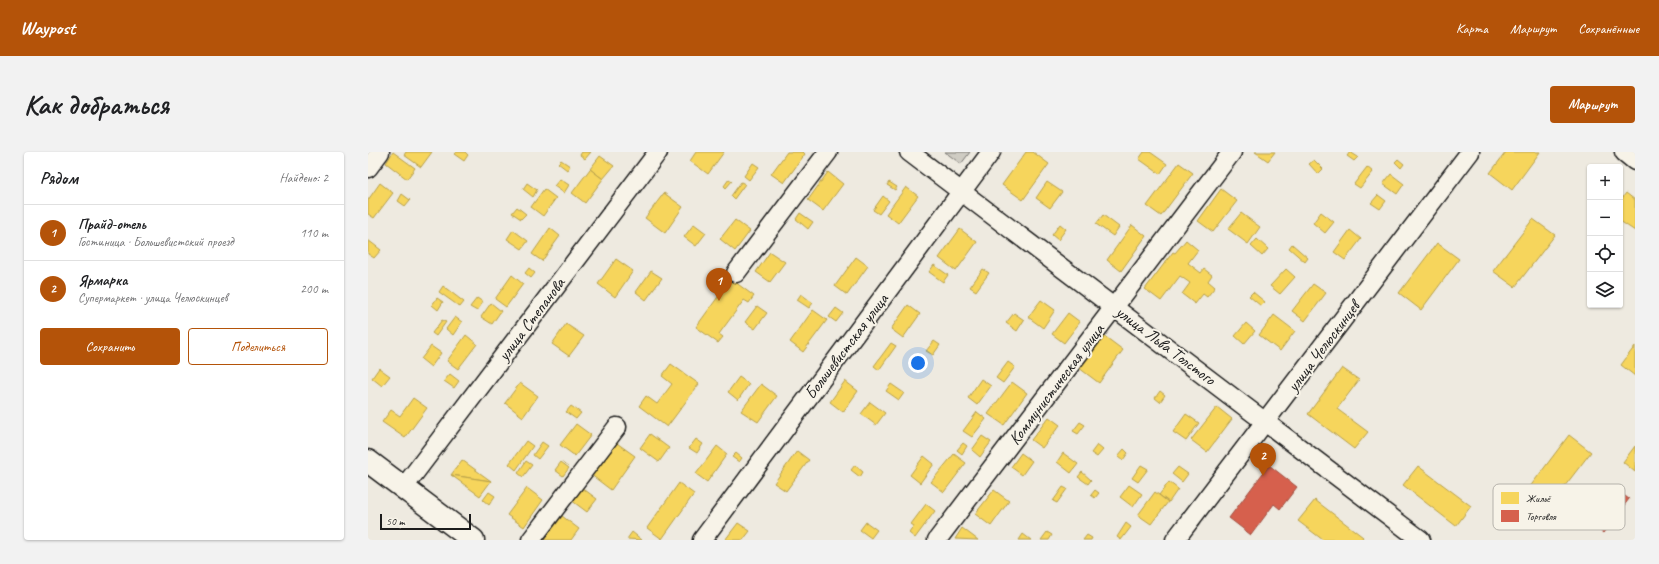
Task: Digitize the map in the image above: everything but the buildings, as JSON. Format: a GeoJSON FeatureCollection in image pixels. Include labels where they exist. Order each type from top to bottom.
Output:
{"type":"FeatureCollection","features":[{"type":"Feature","properties":{"kind":"main road"},"geometry":{"type":"LineString","coordinates":[[368,461],[473,540]]}},
{"type":"Feature","properties":{"kind":"street"},"geometry":{"type":"LineString","coordinates":[[368,168],[380,152]]}},
{"type":"Feature","properties":{"kind":"street","name":"улица Степанова"},"geometry":{"type":"LineString","coordinates":[[404,487],[658,152]]}},
{"type":"Feature","properties":{"kind":"street"},"geometry":{"type":"LineString","coordinates":[[736,273],[828,152]]}},
{"type":"Feature","properties":{"kind":"street","name":"улица Льва Толстого"},"geometry":{"type":"LineString","coordinates":[[909,152],[1266,421],[1421,540]]}},
{"type":"Feature","properties":{"kind":"street","name":"Большевистская улица"},"geometry":{"type":"LineString","coordinates":[[702,540],[991,152]]}},
{"type":"Feature","properties":{"kind":"street","name":"Коммунистическая улица"},"geometry":{"type":"LineString","coordinates":[[937,540],[1232,152]]}},
{"type":"Feature","properties":{"kind":"street","name":"улица Челюскинцев"},"geometry":{"type":"LineString","coordinates":[[1175,540],[1470,152]]}},
{"type":"Feature","properties":{"kind":"street"},"geometry":{"type":"LineString","coordinates":[[1624,152],[1635,161]]}},
{"type":"Feature","properties":{"kind":"street"},"geometry":{"type":"LineString","coordinates":[[531,540],[617,427]]}},
{"type":"Feature","properties":{"kind":"shaded area"},"geometry":{"type":"Polygon","coordinates":[[[945,152],[970,152],[961,164],[945,152]]]}},
{"type":"Feature","properties":{"kind":"place","name":"Прайд-отель"},"geometry":{"type":"Point","coordinates":[719,301]}},
{"type":"Feature","properties":{"kind":"place","name":"Ярмарка"},"geometry":{"type":"Point","coordinates":[1263,476]}}]}
